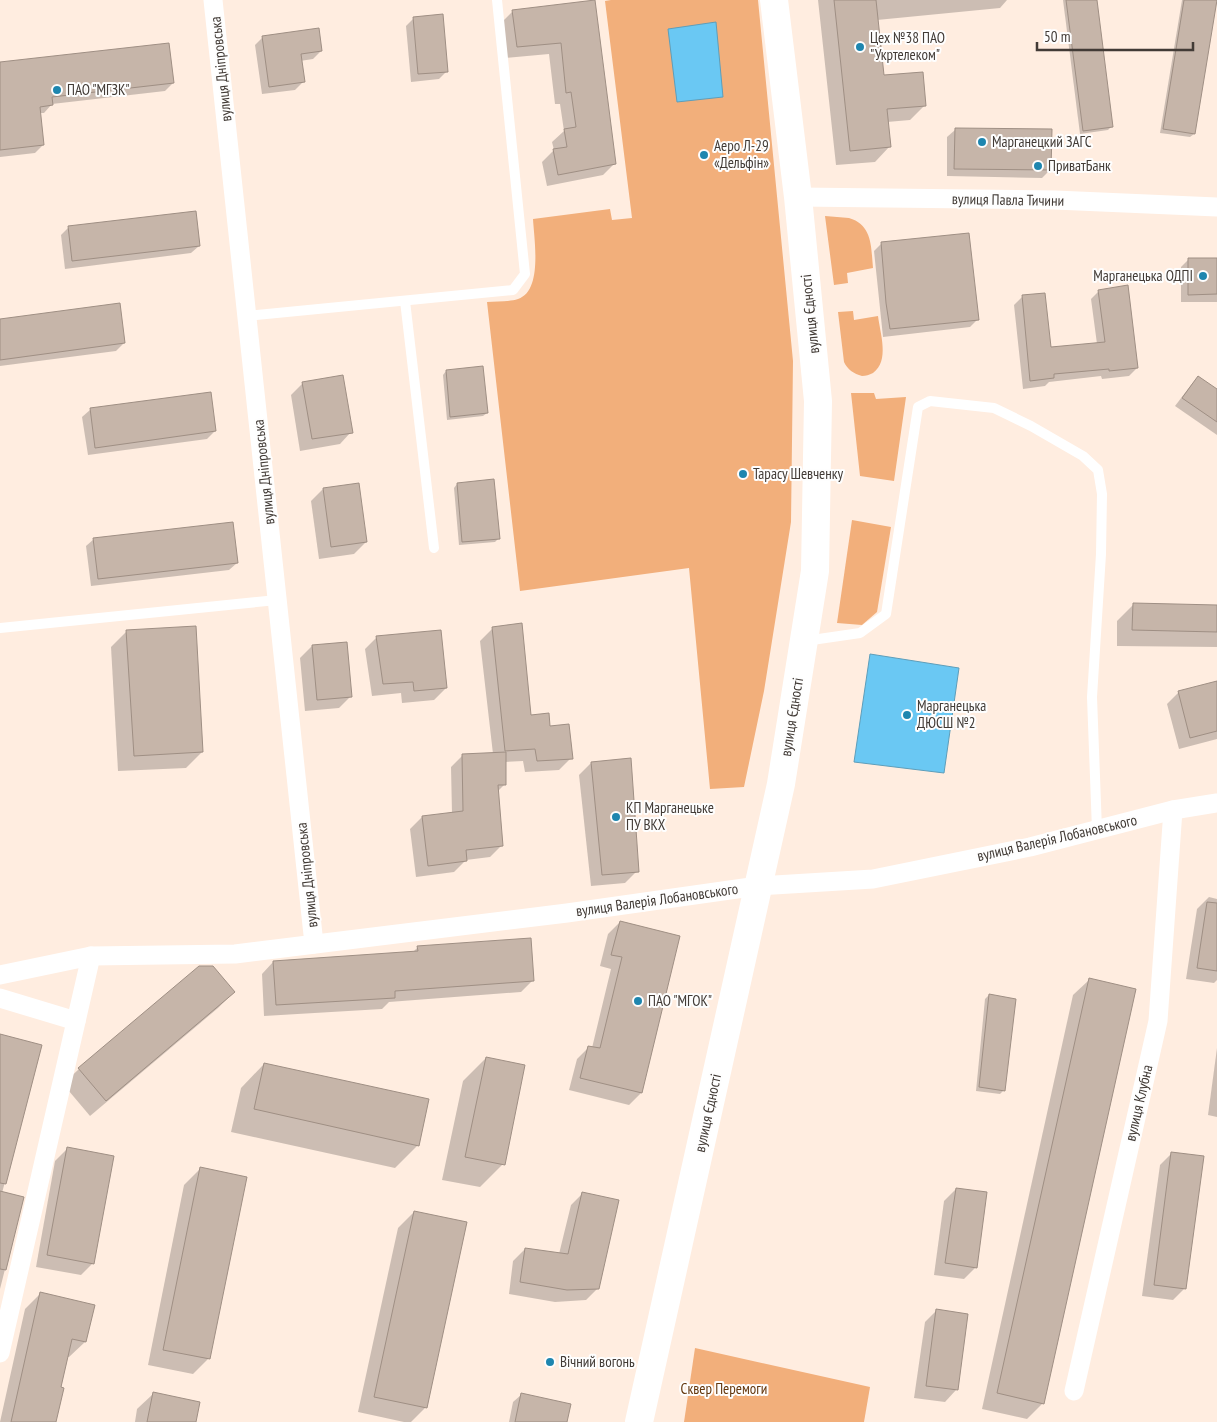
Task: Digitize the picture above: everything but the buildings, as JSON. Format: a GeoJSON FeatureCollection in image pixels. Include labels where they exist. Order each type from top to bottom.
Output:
{"type":"FeatureCollection","features":[{"type":"Feature","properties":{"kind":"street","name":"вулиця Дніпровська"},"geometry":{"type":"LineString","coordinates":[[213,0],[314,944]]}},
{"type":"Feature","properties":{"kind":"street","name":"вулиця Єдності"},"geometry":{"type":"LineString","coordinates":[[640,1422],[781,784],[815,571],[818,401],[798,197],[774,0]]}},
{"type":"Feature","properties":{"kind":"street","name":"вулиця Павла Тичини"},"geometry":{"type":"LineString","coordinates":[[798,197],[1055,200],[1217,207]]}},
{"type":"Feature","properties":{"kind":"street","name":"вулиця Валерія Лобановського"},"geometry":{"type":"LineString","coordinates":[[0,974],[91,956],[234,954],[758,886],[873,878],[1030,847],[1173,810],[1217,803]]}},
{"type":"Feature","properties":{"kind":"street","name":"вулиця Клубна"},"geometry":{"type":"LineString","coordinates":[[1074,1391],[1158,1021],[1173,810]]}},
{"type":"Feature","properties":{"kind":"street"},"geometry":{"type":"LineString","coordinates":[[0,1353],[91,956]]}},
{"type":"Feature","properties":{"kind":"street"},"geometry":{"type":"LineString","coordinates":[[0,998],[76,1022]]}},
{"type":"Feature","properties":{"kind":"lane"},"geometry":{"type":"LineString","coordinates":[[247,316],[513,290],[525,274],[497,0]]}},
{"type":"Feature","properties":{"kind":"lane"},"geometry":{"type":"LineString","coordinates":[[406,300],[434,548]]}},
{"type":"Feature","properties":{"kind":"lane"},"geometry":{"type":"LineString","coordinates":[[804,641],[860,633],[886,614],[918,407],[930,401],[994,408],[1032,426],[1083,456],[1098,470],[1102,494],[1101,554],[1092,697],[1097,830]]}},
{"type":"Feature","properties":{"kind":"lane"},"geometry":{"type":"LineString","coordinates":[[0,628],[278,600]]}},
{"type":"Feature","properties":{"kind":"green space"},"geometry":{"type":"Polygon","coordinates":[[[758,0],[793,361],[791,522],[764,691],[744,787],[710,789],[689,568],[520,591],[487,302],[518,299],[526,294],[531,286],[535,264],[533,219],[610,209],[612,220],[632,218],[605,1],[758,0]]]}},
{"type":"Feature","properties":{"kind":"green space"},"geometry":{"type":"Polygon","coordinates":[[[825,216],[849,218],[857,221],[867,232],[871,245],[873,268],[847,273],[848,283],[834,285],[825,216]]]}},
{"type":"Feature","properties":{"kind":"green space"},"geometry":{"type":"Polygon","coordinates":[[[853,311],[854,320],[878,316],[883,354],[878,368],[866,376],[854,373],[844,362],[838,312],[853,311]]]}},
{"type":"Feature","properties":{"kind":"green space"},"geometry":{"type":"Polygon","coordinates":[[[851,393],[874,393],[876,399],[906,397],[894,481],[860,476],[851,393]]]}},
{"type":"Feature","properties":{"kind":"green space"},"geometry":{"type":"Polygon","coordinates":[[[852,520],[891,527],[877,612],[862,625],[837,623],[852,520]]]}},
{"type":"Feature","properties":{"kind":"green space","name":"Сквер Перемоги"},"geometry":{"type":"Polygon","coordinates":[[[695,1348],[870,1387],[864,1422],[684,1422],[695,1348]]]}},
{"type":"Feature","properties":{"kind":"water"},"geometry":{"type":"Polygon","coordinates":[[[716,22],[723,97],[677,102],[668,29],[716,22]]]}},
{"type":"Feature","properties":{"kind":"water","name":"Марганецька ДЮСШ №2"},"geometry":{"type":"Polygon","coordinates":[[[870,654],[959,668],[944,773],[854,762],[870,654]]]}},
{"type":"Feature","properties":{"kind":"place","name":"Цех №38 ПАО \"Укртелеком\""},"geometry":{"type":"Point","coordinates":[860,47]}},
{"type":"Feature","properties":{"kind":"place","name":"ПАО \"МГЗК\""},"geometry":{"type":"Point","coordinates":[57,90]}},
{"type":"Feature","properties":{"kind":"place","name":"Марганецкий ЗАГС"},"geometry":{"type":"Point","coordinates":[982,142]}},
{"type":"Feature","properties":{"kind":"place","name":"Аеро Л-29 «Дельфін»"},"geometry":{"type":"Point","coordinates":[704,155]}},
{"type":"Feature","properties":{"kind":"place","name":"ПриватБанк"},"geometry":{"type":"Point","coordinates":[1038,166]}},
{"type":"Feature","properties":{"kind":"place","name":"Марганецька ОДПІ"},"geometry":{"type":"Point","coordinates":[1203,276]}},
{"type":"Feature","properties":{"kind":"place","name":"Тарасу Шевченку"},"geometry":{"type":"Point","coordinates":[743,474]}},
{"type":"Feature","properties":{"kind":"place","name":"Марганецька ДЮСШ №2"},"geometry":{"type":"Point","coordinates":[907,715]}},
{"type":"Feature","properties":{"kind":"place","name":"КП Марганецьке ПУ ВКХ"},"geometry":{"type":"Point","coordinates":[616,817]}},
{"type":"Feature","properties":{"kind":"place","name":"ПАО \"МГОК\""},"geometry":{"type":"Point","coordinates":[638,1001]}},
{"type":"Feature","properties":{"kind":"place","name":"Вічний вогонь"},"geometry":{"type":"Point","coordinates":[550,1362]}}]}
